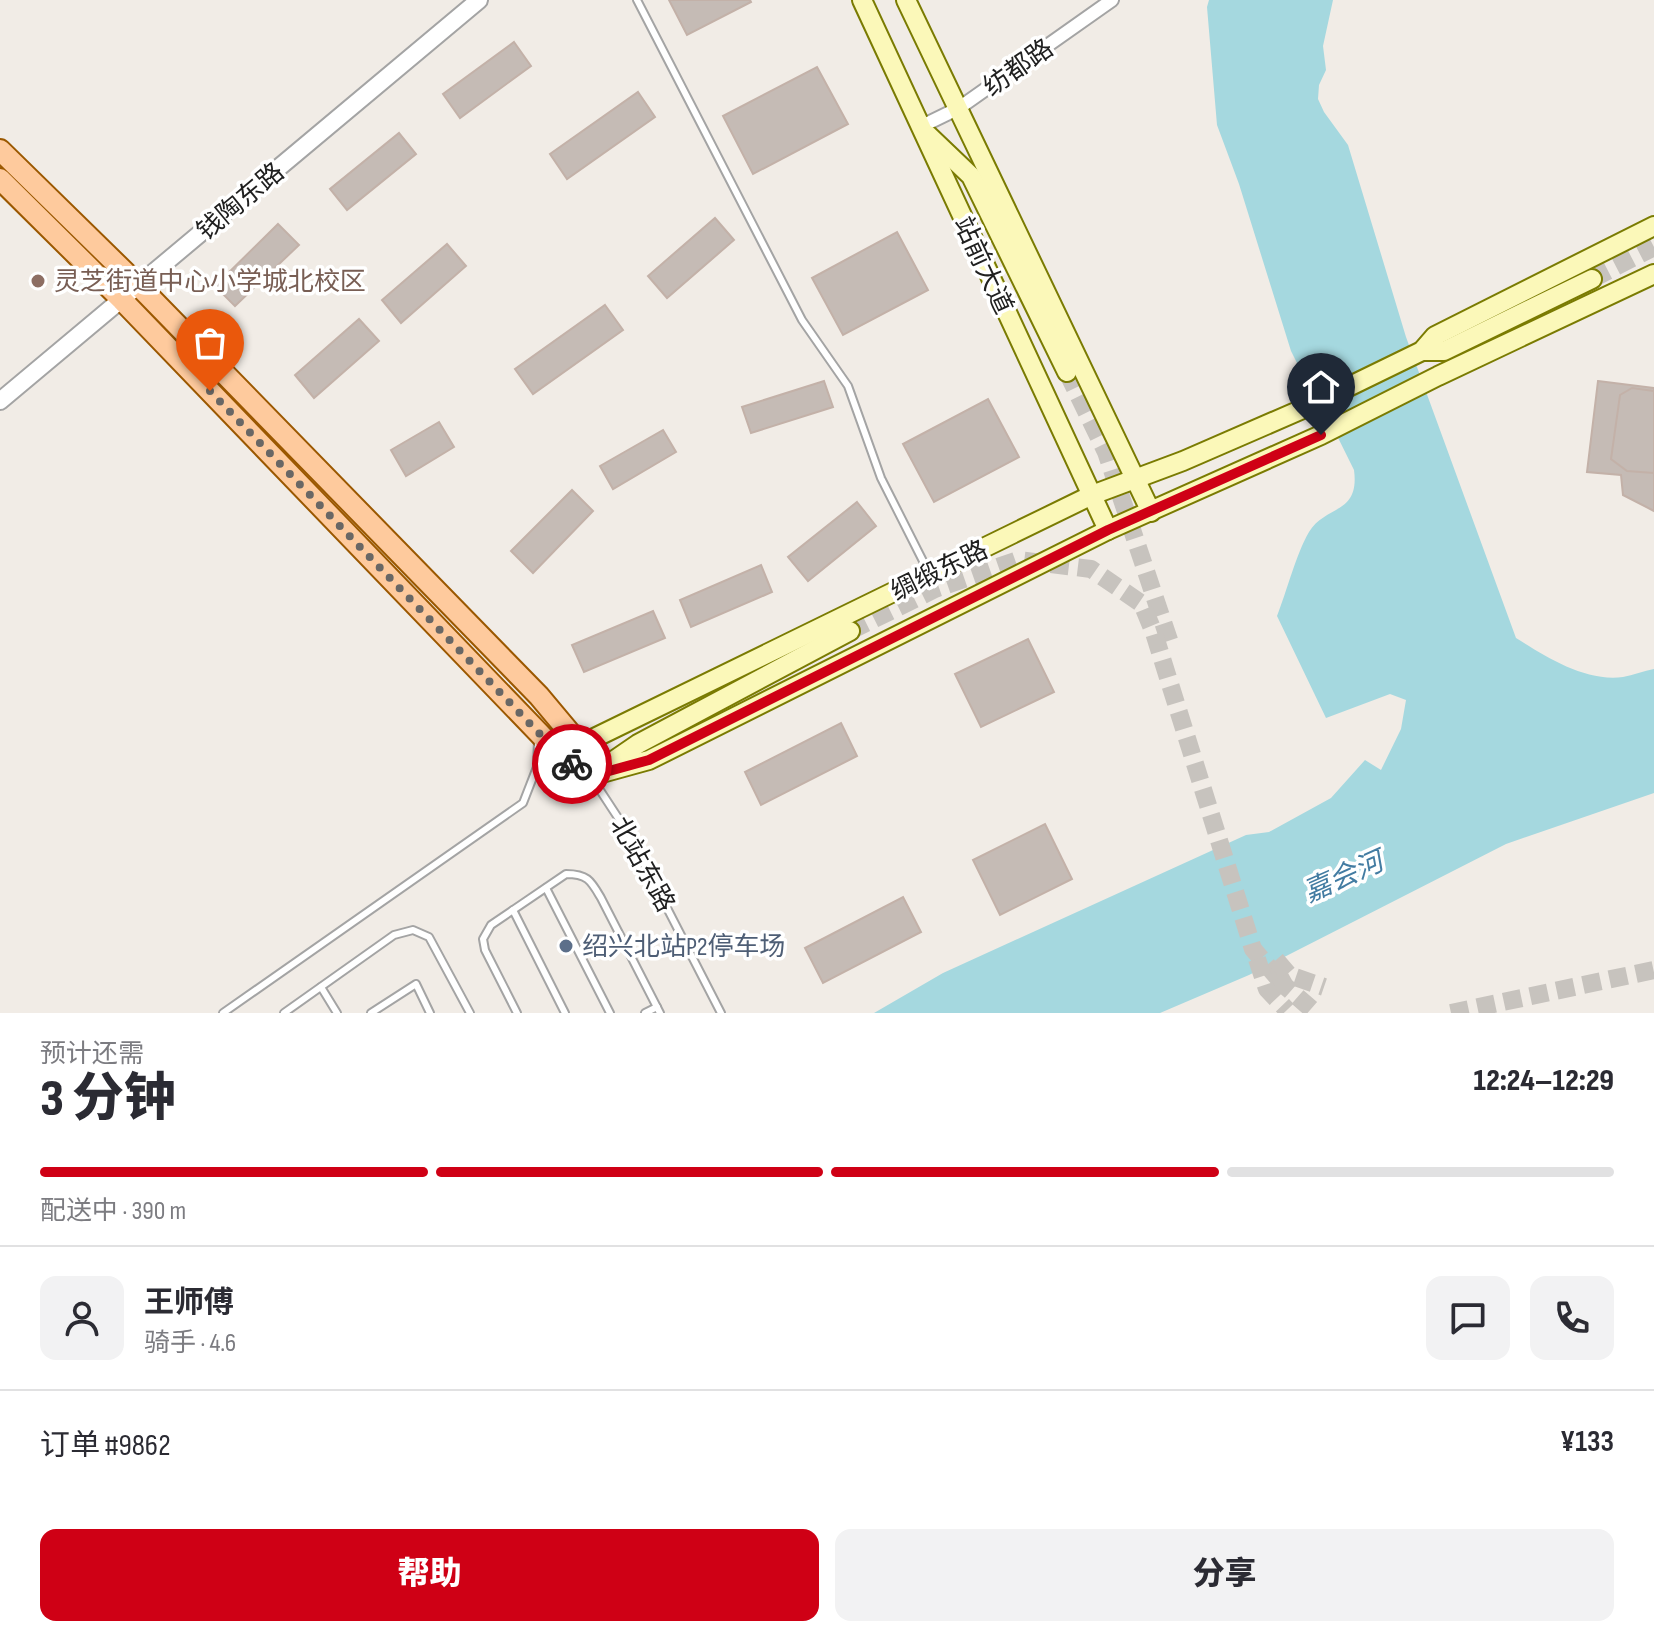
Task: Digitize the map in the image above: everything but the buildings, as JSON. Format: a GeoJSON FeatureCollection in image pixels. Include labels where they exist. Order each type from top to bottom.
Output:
{"type":"FeatureCollection","features":[{"type":"Feature","properties":{"kind":"main road","name":"站前大道"},"geometry":{"type":"LineString","coordinates":[[862,0],[1108,530]]}},
{"type":"Feature","properties":{"kind":"main road","name":"站前大道"},"geometry":{"type":"LineString","coordinates":[[906,0],[1151,512]]}},
{"type":"Feature","properties":{"kind":"main road"},"geometry":{"type":"LineString","coordinates":[[920,127],[971,176],[1067,372]]}},
{"type":"Feature","properties":{"kind":"main road","name":"北站东路"},"geometry":{"type":"LineString","coordinates":[[0,150],[139,286],[539,696],[580,745],[591,776]]}},
{"type":"Feature","properties":{"kind":"main road","name":"北站东路"},"geometry":{"type":"LineString","coordinates":[[0,179],[122,300],[562,757],[591,776]]}},
{"type":"Feature","properties":{"kind":"main road"},"geometry":{"type":"LineString","coordinates":[[1422,351],[1435,336],[1654,226]]}},
{"type":"Feature","properties":{"kind":"main road","name":"绸缎东路"},"geometry":{"type":"LineString","coordinates":[[591,776],[649,760],[1108,530],[1321,435],[1654,274]]}},
{"type":"Feature","properties":{"kind":"main road"},"geometry":{"type":"LineString","coordinates":[[1422,351],[1444,351],[1592,279]]}},
{"type":"Feature","properties":{"kind":"main road","name":"绸缎东路"},"geometry":{"type":"LineString","coordinates":[[580,745],[1092,495],[1305,408],[1422,351]]}},
{"type":"Feature","properties":{"kind":"main road"},"geometry":{"type":"LineString","coordinates":[[591,776],[638,744],[850,631]]}},
{"type":"Feature","properties":{"kind":"street","name":"钱陶东路"},"geometry":{"type":"LineString","coordinates":[[0,401],[479,0]]}},
{"type":"Feature","properties":{"kind":"street","name":"纺都路"},"geometry":{"type":"LineString","coordinates":[[920,127],[959,108],[1112,0]]}},
{"type":"Feature","properties":{"kind":"lane"},"geometry":{"type":"LineString","coordinates":[[637,0],[802,320],[848,386],[881,478],[930,574]]}},
{"type":"Feature","properties":{"kind":"lane"},"geometry":{"type":"LineString","coordinates":[[223,1013],[523,803],[537,767],[538,729]]}},
{"type":"Feature","properties":{"kind":"lane","name":"北站东路"},"geometry":{"type":"LineString","coordinates":[[591,776],[630,836],[721,1013]]}},
{"type":"Feature","properties":{"kind":"lane"},"geometry":{"type":"LineString","coordinates":[[517,1013],[485,950],[483,939],[491,925],[566,874],[580,874],[592,882],[659,1010],[645,1013]]}},
{"type":"Feature","properties":{"kind":"lane"},"geometry":{"type":"LineString","coordinates":[[546,888],[610,1013]]}},
{"type":"Feature","properties":{"kind":"lane"},"geometry":{"type":"LineString","coordinates":[[513,910],[565,1013]]}},
{"type":"Feature","properties":{"kind":"lane"},"geometry":{"type":"LineString","coordinates":[[284,1013],[394,935],[413,930],[429,937],[470,1013]]}},
{"type":"Feature","properties":{"kind":"lane"},"geometry":{"type":"LineString","coordinates":[[371,1013],[416,984],[430,1013]]}},
{"type":"Feature","properties":{"kind":"lane"},"geometry":{"type":"LineString","coordinates":[[321,987],[337,1013]]}},
{"type":"Feature","properties":{"kind":"lane"},"geometry":{"type":"LineString","coordinates":[[382,1005],[386,1013]]}},
{"type":"Feature","properties":{"kind":"water","name":"嘉会河"},"geometry":{"type":"Polygon","coordinates":[[[1209,0],[1333,0],[1323,46],[1326,70],[1319,85],[1318,99],[1348,145],[1406,337],[1516,638],[1566,666],[1594,676],[1623,677],[1654,669],[1654,793],[1506,844],[1249,975],[1160,1013],[874,1013],[943,973],[1246,835],[1269,832],[1331,798],[1365,760],[1381,770],[1401,729],[1406,700],[1390,694],[1326,718],[1277,616],[1304,541],[1316,523],[1340,508],[1352,495],[1354,470],[1305,371],[1299,367],[1291,351],[1239,184],[1217,125],[1207,7],[1209,0]]]}},
{"type":"Feature","properties":{"kind":"tunnel"},"geometry":{"type":"LineString","coordinates":[[1592,279],[1654,247]]}},
{"type":"Feature","properties":{"kind":"tunnel"},"geometry":{"type":"LineString","coordinates":[[1067,372],[1106,452],[1171,646]]}},
{"type":"Feature","properties":{"kind":"tunnel"},"geometry":{"type":"LineString","coordinates":[[850,631],[935,589],[1018,560],[1091,569],[1142,604],[1154,633],[1253,949],[1285,986]]}},
{"type":"Feature","properties":{"kind":"tunnel"},"geometry":{"type":"LineString","coordinates":[[1257,959],[1267,989],[1287,1010]]}},
{"type":"Feature","properties":{"kind":"tunnel"},"geometry":{"type":"LineString","coordinates":[[1276,960],[1289,975],[1324,987]]}},
{"type":"Feature","properties":{"kind":"tunnel"},"geometry":{"type":"LineString","coordinates":[[1451,1013],[1654,970]]}},
{"type":"Feature","properties":{"kind":"tunnel"},"geometry":{"type":"LineString","coordinates":[[1280,977],[1285,986],[1316,1013]]}},
{"type":"Feature","properties":{"kind":"way so far"},"geometry":{"type":"LineString","coordinates":[[210,391],[572,764]]}},
{"type":"Feature","properties":{"kind":"place","name":"灵芝街道中心小学城北校区"},"geometry":{"type":"Point","coordinates":[38,281]}},
{"type":"Feature","properties":{"kind":"place","name":"绍兴北站P2停车场"},"geometry":{"type":"Point","coordinates":[566,946]}},
{"type":"Feature","properties":{"kind":"route"},"geometry":{"type":"LineString","coordinates":[[572,764],[591,776],[649,760],[1108,530],[1321,435]]}}]}
